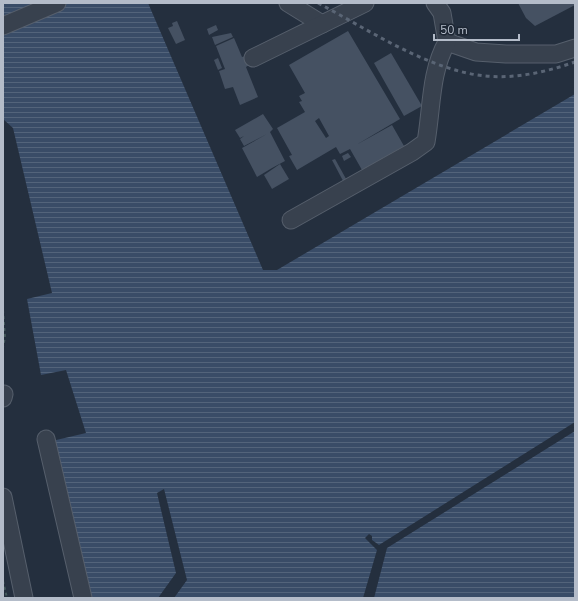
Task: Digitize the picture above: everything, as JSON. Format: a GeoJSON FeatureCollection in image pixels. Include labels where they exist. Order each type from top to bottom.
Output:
{"type":"FeatureCollection","features":[{"type":"Feature","properties":{"kind":"street"},"geometry":{"type":"LineString","coordinates":[[3,26],[57,3]]}},
{"type":"Feature","properties":{"kind":"street"},"geometry":{"type":"LineString","coordinates":[[288,3],[322,24]]}},
{"type":"Feature","properties":{"kind":"street"},"geometry":{"type":"LineString","coordinates":[[253,58],[365,3]]}},
{"type":"Feature","properties":{"kind":"street"},"geometry":{"type":"LineString","coordinates":[[291,220],[412,152],[426,142],[434,74],[440,55],[447,42],[442,13],[435,3]]}},
{"type":"Feature","properties":{"kind":"street"},"geometry":{"type":"LineString","coordinates":[[447,42],[476,52],[506,54],[556,54],[575,48]]}},
{"type":"Feature","properties":{"kind":"street"},"geometry":{"type":"LineString","coordinates":[[46,439],[83,598]]}},
{"type":"Feature","properties":{"kind":"street"},"geometry":{"type":"LineString","coordinates":[[3,497],[24,598]]}},
{"type":"Feature","properties":{"kind":"path"},"geometry":{"type":"LineString","coordinates":[[3,310],[5,336],[3,348]]}},
{"type":"Feature","properties":{"kind":"path"},"geometry":{"type":"LineString","coordinates":[[3,581],[7,598]]}},
{"type":"Feature","properties":{"kind":"water"},"geometry":{"type":"Polygon","coordinates":[[[3,3],[148,3],[263,270],[277,270],[575,94],[575,598],[89,598],[52,441],[86,433],[66,370],[41,375],[27,299],[52,293],[13,128],[3,119],[3,3]]]}},
{"type":"Feature","properties":{"kind":"pier"},"geometry":{"type":"Polygon","coordinates":[[[575,422],[575,431],[387,548],[374,598],[363,598],[377,550],[365,538],[369,534],[372,536],[372,540],[379,545],[575,422]]]}},
{"type":"Feature","properties":{"kind":"pier"},"geometry":{"type":"Polygon","coordinates":[[[164,489],[187,580],[174,598],[158,598],[176,573],[157,493],[164,489]]]}},
{"type":"Feature","properties":{"kind":"building"},"geometry":{"type":"Polygon","coordinates":[[[518,3],[575,3],[575,5],[535,26],[526,18],[518,3]]]}},
{"type":"Feature","properties":{"kind":"building"},"geometry":{"type":"Polygon","coordinates":[[[177,21],[185,40],[176,44],[168,28],[173,26],[172,23],[177,21]]]}},
{"type":"Feature","properties":{"kind":"building"},"geometry":{"type":"Polygon","coordinates":[[[216,25],[218,30],[209,35],[207,29],[216,25]]]}},
{"type":"Feature","properties":{"kind":"building"},"geometry":{"type":"Polygon","coordinates":[[[348,31],[400,119],[356,145],[392,125],[404,146],[362,170],[350,149],[340,154],[336,147],[297,170],[289,156],[292,155],[277,128],[305,112],[299,102],[302,101],[299,96],[305,93],[289,65],[348,31]],[[319,118],[315,121],[326,138],[329,136],[319,118]]]}},
{"type":"Feature","properties":{"kind":"building"},"geometry":{"type":"Polygon","coordinates":[[[231,33],[233,37],[215,45],[212,37],[231,33]]]}},
{"type":"Feature","properties":{"kind":"building"},"geometry":{"type":"Polygon","coordinates":[[[234,38],[242,57],[246,56],[249,65],[246,67],[258,97],[240,105],[233,87],[225,89],[219,71],[225,69],[216,46],[234,38]]]}},
{"type":"Feature","properties":{"kind":"building"},"geometry":{"type":"Polygon","coordinates":[[[391,53],[422,106],[404,116],[374,63],[391,53]]]}},
{"type":"Feature","properties":{"kind":"building"},"geometry":{"type":"Polygon","coordinates":[[[218,58],[222,68],[218,70],[214,60],[218,58]]]}},
{"type":"Feature","properties":{"kind":"building"},"geometry":{"type":"Polygon","coordinates":[[[263,114],[273,129],[270,132],[285,161],[257,177],[242,148],[267,134],[244,146],[240,139],[244,136],[240,138],[235,130],[263,114]]]}},
{"type":"Feature","properties":{"kind":"building"},"geometry":{"type":"Polygon","coordinates":[[[348,153],[351,157],[344,161],[342,156],[348,153]]]}},
{"type":"Feature","properties":{"kind":"building"},"geometry":{"type":"Polygon","coordinates":[[[335,159],[347,181],[344,182],[342,179],[332,160],[335,159]]]}},
{"type":"Feature","properties":{"kind":"building"},"geometry":{"type":"Polygon","coordinates":[[[280,164],[289,179],[272,189],[264,175],[280,164]]]}},
{"type":"Feature","properties":{"kind":"railway"},"geometry":{"type":"LineString","coordinates":[[318,3],[399,47],[442,66],[464,72],[497,77],[519,76],[542,72],[575,62]]}}]}
